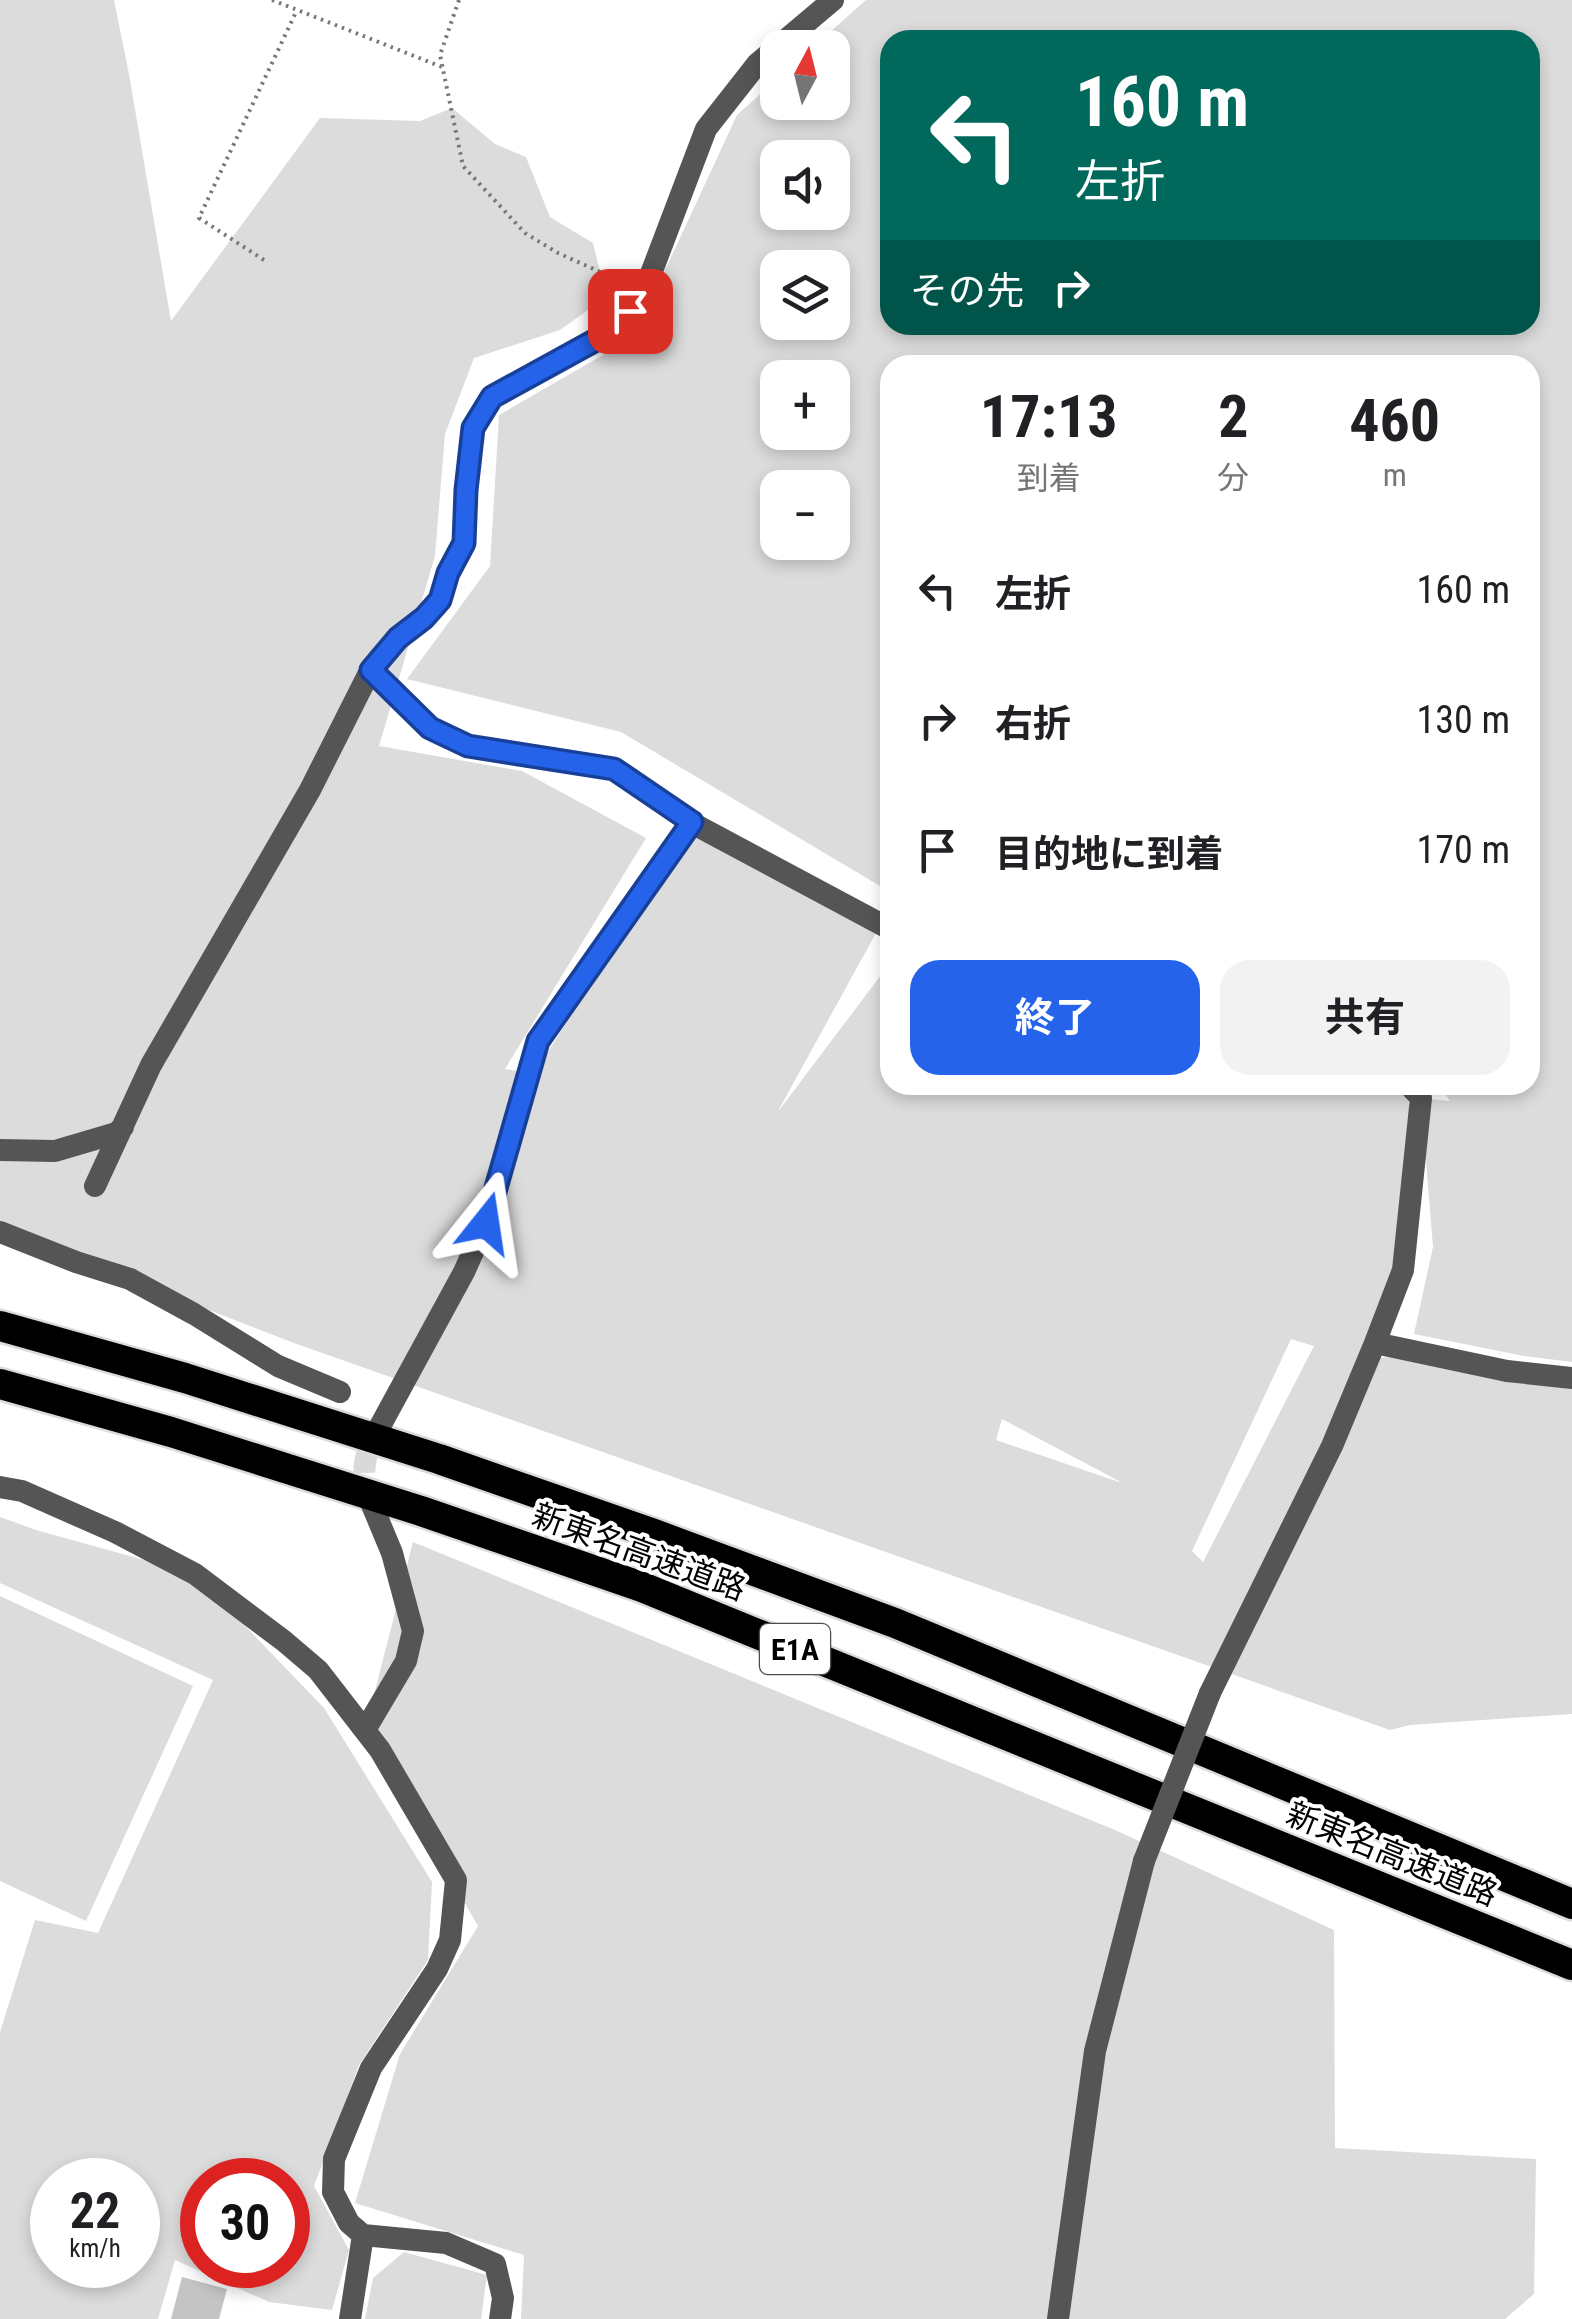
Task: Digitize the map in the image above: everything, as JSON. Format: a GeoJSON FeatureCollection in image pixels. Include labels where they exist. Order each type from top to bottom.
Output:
{"type":"FeatureCollection","features":[{"type":"Feature","properties":{"kind":"highway","name":"新東名高速道路"},"geometry":{"type":"LineString","coordinates":[[0,1326],[185,1378],[439,1459],[654,1534],[895,1623],[1572,1904]]}},
{"type":"Feature","properties":{"kind":"highway","name":"新東名高速道路"},"geometry":{"type":"LineString","coordinates":[[0,1384],[171,1432],[421,1510],[642,1587],[1572,1966]]}},
{"type":"Feature","properties":{"kind":"street"},"geometry":{"type":"LineString","coordinates":[[95,1186],[152,1064],[310,790],[371,670],[398,638],[440,600],[448,573],[464,543],[473,428],[492,397],[614,330],[644,292],[706,129],[758,64],[833,0]]}},
{"type":"Feature","properties":{"kind":"street"},"geometry":{"type":"LineString","coordinates":[[371,670],[430,728],[468,746],[614,769],[692,822],[880,924]]}},
{"type":"Feature","properties":{"kind":"street"},"geometry":{"type":"LineString","coordinates":[[380,1428],[486,1223],[538,1041],[692,822]]}},
{"type":"Feature","properties":{"kind":"street"},"geometry":{"type":"LineString","coordinates":[[1058,2319],[1095,2050],[1144,1861],[1210,1693],[1332,1446],[1403,1270],[1422,1098],[1419,1095]]}},
{"type":"Feature","properties":{"kind":"street"},"geometry":{"type":"LineString","coordinates":[[0,1150],[55,1150],[116,1133],[122,1126]]}},
{"type":"Feature","properties":{"kind":"street"},"geometry":{"type":"LineString","coordinates":[[0,1232],[130,1279],[278,1366],[340,1392]]}},
{"type":"Feature","properties":{"kind":"street"},"geometry":{"type":"LineString","coordinates":[[1376,1343],[1507,1371],[1572,1378]]}},
{"type":"Feature","properties":{"kind":"street"},"geometry":{"type":"LineString","coordinates":[[0,1486],[22,1491],[84,1518],[195,1574],[318,1670],[380,1750],[456,1880],[450,1940],[437,1969],[372,2068],[334,2159],[333,2192],[349,2222],[363,2235],[446,2243],[495,2264],[503,2298],[500,2319]]}},
{"type":"Feature","properties":{"kind":"street"},"geometry":{"type":"LineString","coordinates":[[365,1730],[406,1661],[413,1631],[392,1553],[372,1505]]}},
{"type":"Feature","properties":{"kind":"street"},"geometry":{"type":"LineString","coordinates":[[350,2319],[363,2235]]}},
{"type":"Feature","properties":{"kind":"path"},"geometry":{"type":"LineString","coordinates":[[272,0],[442,66]]}},
{"type":"Feature","properties":{"kind":"path"},"geometry":{"type":"LineString","coordinates":[[459,0],[440,55],[462,166],[525,233],[558,253],[644,292]]}},
{"type":"Feature","properties":{"kind":"path"},"geometry":{"type":"LineString","coordinates":[[264,260],[199,218],[297,10]]}},
{"type":"Feature","properties":{"kind":"shaded area"},"geometry":{"type":"Polygon","coordinates":[[[0,0],[114,0],[171,321],[320,118],[420,121],[452,108],[495,144],[526,157],[550,217],[593,243],[606,297],[560,330],[474,358],[445,434],[435,556],[379,746],[522,771],[646,838],[505,1069],[534,1074],[692,823],[880,923],[777,1113],[880,976],[880,1095],[1406,1095],[1418,1127],[1403,1270],[1364,1358],[1400,1357],[1572,1389],[1572,1714],[1410,1725],[1390,1730],[294,1343],[0,1229],[0,0]],[[1291,1339],[1192,1551],[1203,1562],[1314,1346],[1291,1339]],[[1002,1419],[996,1440],[1119,1481],[1002,1419]]]}},
{"type":"Feature","properties":{"kind":"shaded area"},"geometry":{"type":"Polygon","coordinates":[[[866,0],[1572,0],[1572,1362],[1414,1334],[1433,1247],[1421,1098],[1450,1101],[1446,1095],[1540,1095],[1540,355],[880,355],[880,886],[621,732],[407,679],[490,566],[499,415],[634,337],[737,115],[760,94],[760,120],[850,120],[850,30],[832,30],[866,0]]]}},
{"type":"Feature","properties":{"kind":"shaded area"},"geometry":{"type":"Polygon","coordinates":[[[0,1517],[195,1574],[324,1708],[432,1882],[428,1960],[359,2065],[314,2186],[349,2250],[332,2310],[269,2302],[238,2288],[310,2288],[310,2158],[180,2158],[180,2262],[175,2260],[158,2319],[0,2319],[0,2032],[35,1920],[98,1933],[213,1680],[0,1583],[0,1517]]]}},
{"type":"Feature","properties":{"kind":"shaded area"},"geometry":{"type":"Polygon","coordinates":[[[413,1542],[1115,1830],[1334,1930],[1335,2148],[1536,2159],[1534,2294],[1505,2319],[521,2319],[524,2255],[355,2203],[400,2054],[478,1926],[365,1730],[413,1542]]]}},
{"type":"Feature","properties":{"kind":"shaded area"},"geometry":{"type":"Polygon","coordinates":[[[0,1596],[193,1686],[86,1921],[0,1881],[0,1596]]]}},
{"type":"Feature","properties":{"kind":"shaded area"},"geometry":{"type":"Polygon","coordinates":[[[404,2252],[487,2275],[481,2319],[365,2319],[373,2278],[404,2252]]]}},
{"type":"Feature","properties":{"kind":"building"},"geometry":{"type":"Polygon","coordinates":[[[180,2285],[180,2288],[227,2289],[219,2319],[171,2319],[180,2285]]]}},
{"type":"Feature","properties":{"kind":"tunnel"},"geometry":{"type":"LineString","coordinates":[[372,1505],[365,1465],[379,1428]]}},
{"type":"Feature","properties":{"kind":"route"},"geometry":{"type":"LineString","coordinates":[[486,1223],[538,1041],[692,822],[614,769],[468,746],[430,728],[371,670],[398,638],[440,600],[448,573],[464,543],[473,428],[492,397],[614,330],[630,311]]}}]}
